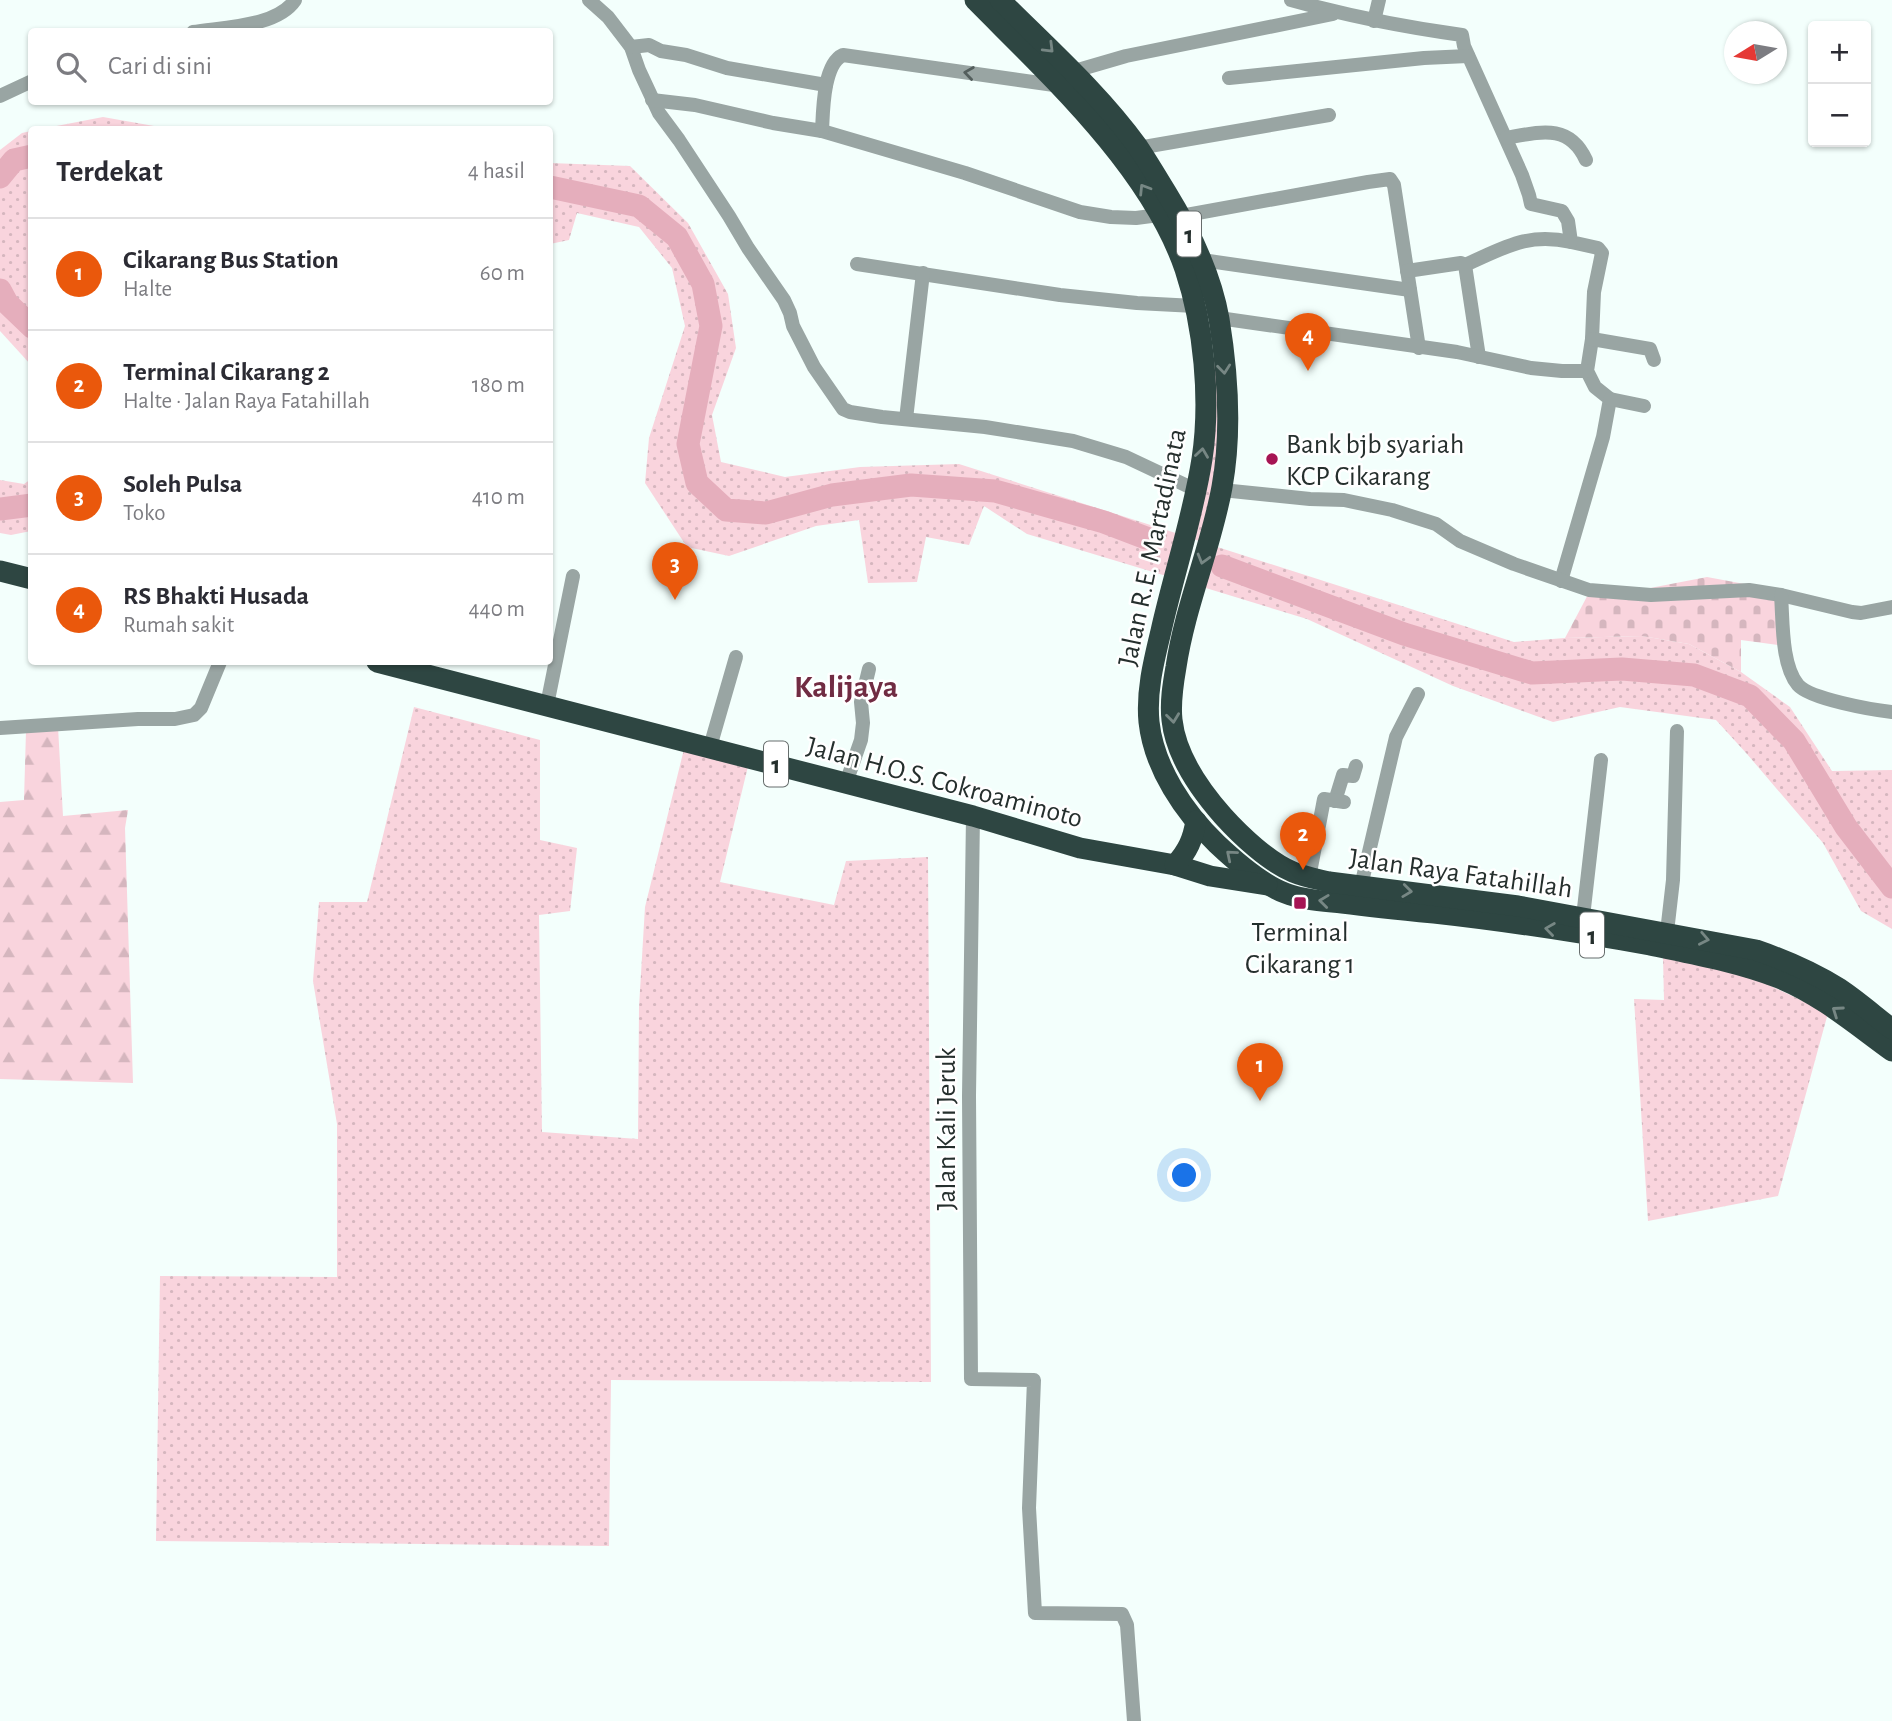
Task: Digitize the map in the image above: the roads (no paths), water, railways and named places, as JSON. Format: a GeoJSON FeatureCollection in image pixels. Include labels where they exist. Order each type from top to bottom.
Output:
{"type":"FeatureCollection","features":[{"type":"Feature","properties":{"kind":"highway","name":"Jalan R.E. Martadinata"},"geometry":{"type":"LineString","coordinates":[[975,0],[1112,116],[1138,148],[1181,216],[1211,284],[1219,318],[1229,421],[1222,490],[1187,615],[1153,670],[1149,724],[1154,746],[1172,787],[1196,821],[1217,844],[1269,886]]}},
{"type":"Feature","properties":{"kind":"highway","name":"Jalan R.E. Martadinata"},"geometry":{"type":"LineString","coordinates":[[1000,0],[1066,79],[1096,127],[1138,179],[1172,237],[1185,268],[1195,306],[1204,371],[1206,420],[1196,490],[1166,611],[1172,722],[1185,764],[1206,796],[1235,829],[1270,858],[1301,875]]}},
{"type":"Feature","properties":{"kind":"highway"},"geometry":{"type":"LineString","coordinates":[[0,571],[28,578]]}},
{"type":"Feature","properties":{"kind":"highway"},"geometry":{"type":"LineString","coordinates":[[1166,611],[1176,617],[1187,615]]}},
{"type":"Feature","properties":{"kind":"highway","name":"Jalan H.O.S. Cokroaminoto"},"geometry":{"type":"LineString","coordinates":[[420,667],[547,705],[973,816],[1080,848],[1175,864],[1210,876],[1269,886]]}},
{"type":"Feature","properties":{"kind":"highway"},"geometry":{"type":"LineString","coordinates":[[1175,864],[1190,845],[1196,821]]}},
{"type":"Feature","properties":{"kind":"highway","name":"Jalan Raya Fatahillah"},"geometry":{"type":"LineString","coordinates":[[1301,875],[1583,917],[1756,950],[1808,971],[1841,990],[1892,1029]]}},
{"type":"Feature","properties":{"kind":"highway","name":"Jalan Raya Fatahillah"},"geometry":{"type":"LineString","coordinates":[[1269,886],[1307,899],[1490,920],[1610,938],[1712,958],[1781,979],[1810,993],[1892,1051]]}},
{"type":"Feature","properties":{"kind":"street"},"geometry":{"type":"LineString","coordinates":[[217,28],[265,20],[282,14],[295,0]]}},
{"type":"Feature","properties":{"kind":"street"},"geometry":{"type":"LineString","coordinates":[[589,0],[608,16],[631,47],[652,100],[784,300],[800,340],[840,405],[850,412],[882,417],[985,427],[1073,441],[1126,457],[1196,490]]}},
{"type":"Feature","properties":{"kind":"street"},"geometry":{"type":"LineString","coordinates":[[1291,0],[1407,28],[1462,35],[1468,56],[1522,175],[1530,203],[1564,213],[1571,243]]}},
{"type":"Feature","properties":{"kind":"street"},"geometry":{"type":"LineString","coordinates":[[1374,21],[1379,0]]}},
{"type":"Feature","properties":{"kind":"street"},"geometry":{"type":"LineString","coordinates":[[822,131],[826,85],[835,62],[843,55],[1066,79],[1126,56],[1338,13]]}},
{"type":"Feature","properties":{"kind":"street"},"geometry":{"type":"LineString","coordinates":[[631,47],[649,45],[661,51],[686,55],[727,68],[826,85]]}},
{"type":"Feature","properties":{"kind":"street"},"geometry":{"type":"LineString","coordinates":[[1228,78],[1468,56]]}},
{"type":"Feature","properties":{"kind":"street"},"geometry":{"type":"LineString","coordinates":[[0,96],[28,83]]}},
{"type":"Feature","properties":{"kind":"street"},"geometry":{"type":"LineString","coordinates":[[652,100],[695,105],[822,131],[965,173],[1080,212],[1136,218],[1159,215]]}},
{"type":"Feature","properties":{"kind":"street"},"geometry":{"type":"LineString","coordinates":[[1138,148],[1329,115]]}},
{"type":"Feature","properties":{"kind":"street"},"geometry":{"type":"LineString","coordinates":[[1506,138],[1549,132],[1573,140],[1586,160]]}},
{"type":"Feature","properties":{"kind":"street"},"geometry":{"type":"LineString","coordinates":[[1181,216],[1388,179],[1394,185],[1419,348]]}},
{"type":"Feature","properties":{"kind":"street"},"geometry":{"type":"LineString","coordinates":[[1465,265],[1527,240],[1550,239],[1598,248],[1602,253],[1592,306],[1592,339],[1587,371],[1595,387],[1610,399],[1644,406]]}},
{"type":"Feature","properties":{"kind":"street"},"geometry":{"type":"LineString","coordinates":[[1202,260],[1410,290]]}},
{"type":"Feature","properties":{"kind":"street"},"geometry":{"type":"LineString","coordinates":[[1407,271],[1461,262],[1465,265]]}},
{"type":"Feature","properties":{"kind":"street"},"geometry":{"type":"LineString","coordinates":[[857,264],[1060,295],[1195,306]]}},
{"type":"Feature","properties":{"kind":"street"},"geometry":{"type":"LineString","coordinates":[[1465,265],[1479,357]]}},
{"type":"Feature","properties":{"kind":"street"},"geometry":{"type":"LineString","coordinates":[[906,419],[923,273]]}},
{"type":"Feature","properties":{"kind":"street"},"geometry":{"type":"LineString","coordinates":[[1219,318],[1457,352],[1531,368],[1587,371]]}},
{"type":"Feature","properties":{"kind":"street"},"geometry":{"type":"LineString","coordinates":[[1592,339],[1650,349],[1654,360]]}},
{"type":"Feature","properties":{"kind":"street"},"geometry":{"type":"LineString","coordinates":[[1562,581],[1603,437],[1610,399]]}},
{"type":"Feature","properties":{"kind":"street"},"geometry":{"type":"LineString","coordinates":[[1222,490],[1344,500],[1392,510],[1436,524],[1471,546],[1536,573],[1589,590],[1636,595],[1749,590],[1852,612],[1861,613],[1892,607]]}},
{"type":"Feature","properties":{"kind":"street"},"geometry":{"type":"LineString","coordinates":[[547,705],[573,576]]}},
{"type":"Feature","properties":{"kind":"street"},"geometry":{"type":"LineString","coordinates":[[1781,595],[1785,650],[1797,684],[1809,693],[1892,712]]}},
{"type":"Feature","properties":{"kind":"street"},"geometry":{"type":"LineString","coordinates":[[710,747],[736,657]]}},
{"type":"Feature","properties":{"kind":"street"},"geometry":{"type":"LineString","coordinates":[[0,728],[112,720],[175,719],[194,715],[201,708],[219,665]]}},
{"type":"Feature","properties":{"kind":"street"},"geometry":{"type":"LineString","coordinates":[[846,783],[861,740],[861,702],[869,669]]}},
{"type":"Feature","properties":{"kind":"street"},"geometry":{"type":"LineString","coordinates":[[1361,886],[1396,737],[1418,694]]}},
{"type":"Feature","properties":{"kind":"street"},"geometry":{"type":"LineString","coordinates":[[1667,932],[1673,880],[1677,731]]}},
{"type":"Feature","properties":{"kind":"street"},"geometry":{"type":"LineString","coordinates":[[1583,917],[1601,760]]}},
{"type":"Feature","properties":{"kind":"street"},"geometry":{"type":"LineString","coordinates":[[1301,875],[1324,799],[1339,801],[1343,775],[1353,776],[1356,766]]}},
{"type":"Feature","properties":{"kind":"street","name":"Jalan Kali Jeruk"},"geometry":{"type":"LineString","coordinates":[[973,816],[969,1096],[971,1379],[1034,1380],[1029,1509],[1035,1613],[1122,1614],[1127,1625],[1133,1721]]}},
{"type":"Feature","properties":{"kind":"waterway"},"geometry":{"type":"LineString","coordinates":[[0,177],[14,160],[28,157]]}},
{"type":"Feature","properties":{"kind":"waterway"},"geometry":{"type":"LineString","coordinates":[[553,188],[639,206],[677,237],[703,284],[711,326],[688,444],[697,483],[726,510],[766,513],[832,495],[911,485],[995,491],[1104,522],[1146,538]]}},
{"type":"Feature","properties":{"kind":"waterway"},"geometry":{"type":"LineString","coordinates":[[0,290],[7,303],[28,323]]}},
{"type":"Feature","properties":{"kind":"waterway"},"geometry":{"type":"LineString","coordinates":[[0,509],[28,506]]}},
{"type":"Feature","properties":{"kind":"waterway"},"geometry":{"type":"LineString","coordinates":[[1222,566],[1404,634],[1532,673],[1622,669],[1694,675],[1750,696],[1794,741],[1846,827],[1892,887]]}},
{"type":"Feature","properties":{"kind":"place","name":"RS Bhakti Husada"},"geometry":{"type":"Point","coordinates":[1308,371]}},
{"type":"Feature","properties":{"kind":"place","name":"Bank bjb syariah KCP Cikarang"},"geometry":{"type":"Point","coordinates":[1272,459]}},
{"type":"Feature","properties":{"kind":"place","name":"Soleh Pulsa"},"geometry":{"type":"Point","coordinates":[675,600]}},
{"type":"Feature","properties":{"kind":"place","name":"Terminal Cikarang 2"},"geometry":{"type":"Point","coordinates":[1303,870]}},
{"type":"Feature","properties":{"kind":"place","name":"Terminal Cikarang 1"},"geometry":{"type":"Point","coordinates":[1300,903]}},
{"type":"Feature","properties":{"kind":"place","name":"Cikarang Bus Station"},"geometry":{"type":"Point","coordinates":[1260,1101]}},
{"type":"Feature","properties":{"kind":"district","name":"Kalijaya"},"geometry":{"type":"Point","coordinates":[846,686]}}]}
